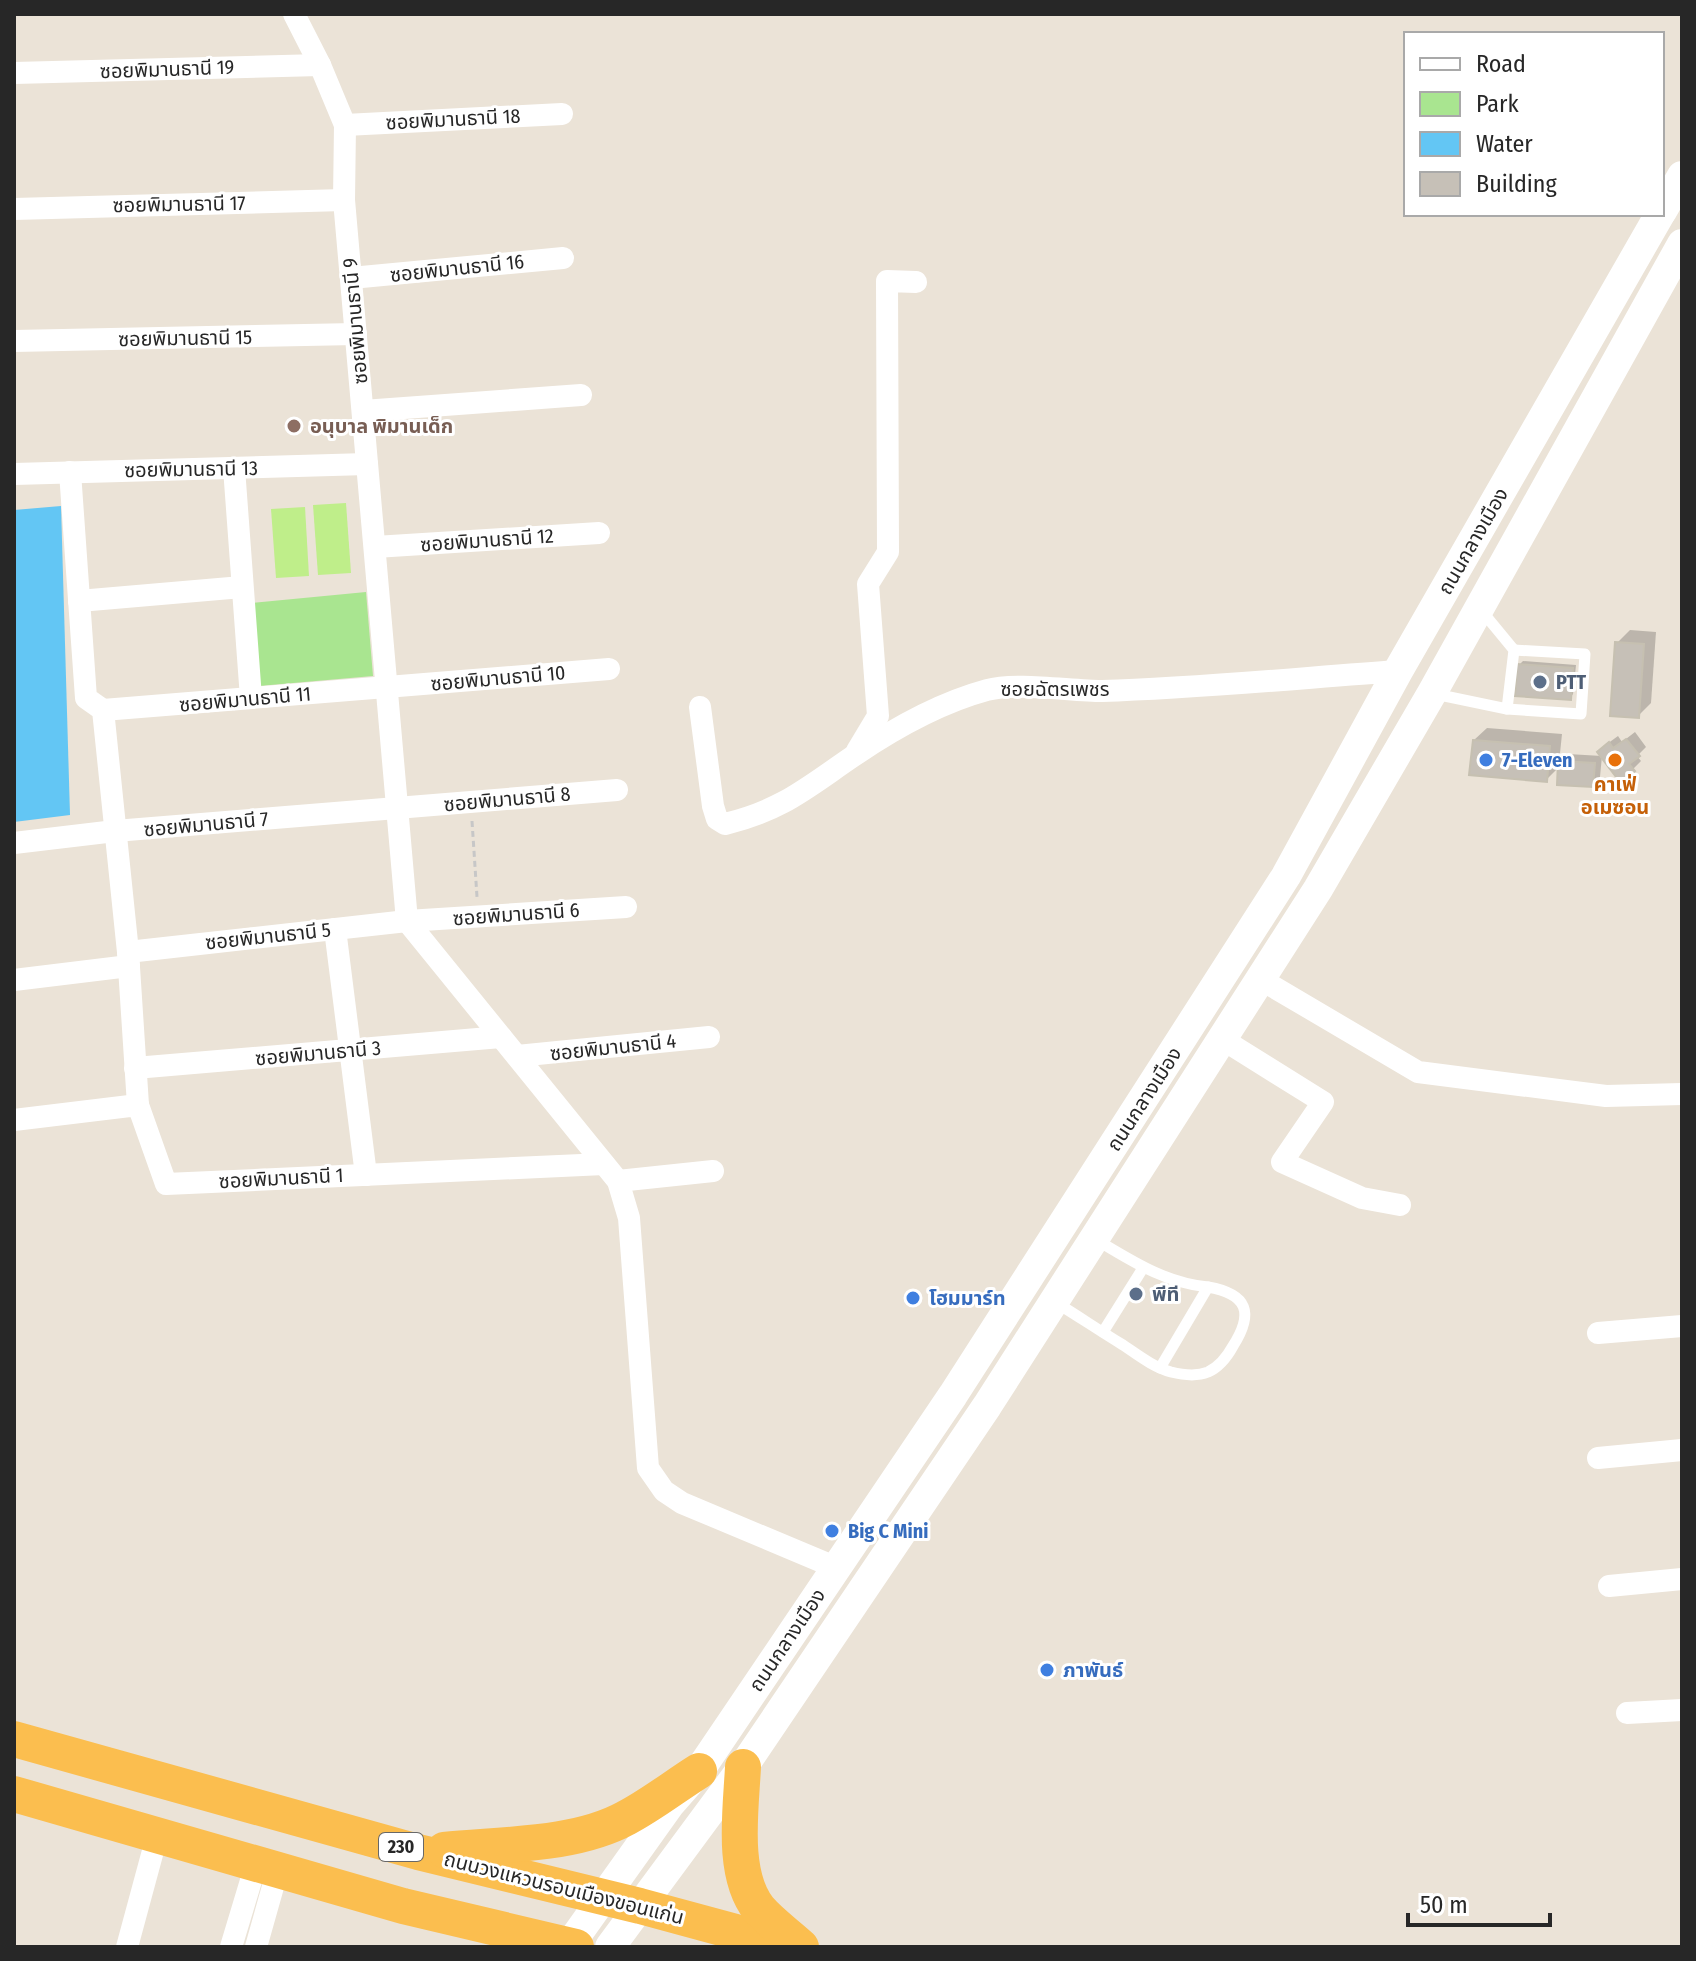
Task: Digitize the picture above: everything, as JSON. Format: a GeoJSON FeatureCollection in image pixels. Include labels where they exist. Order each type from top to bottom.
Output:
{"type":"FeatureCollection","features":[{"type":"Feature","properties":{"kind":"highway","name":"ถนนวงแหวนรอบเมืองขอนแก่น"},"geometry":{"type":"LineString","coordinates":[[14,1739],[418,1852],[640,1906],[791,1947]]}},
{"type":"Feature","properties":{"kind":"highway"},"geometry":{"type":"LineString","coordinates":[[743,1767],[740,1851],[746,1879],[758,1907],[801,1947]]}},
{"type":"Feature","properties":{"kind":"highway"},"geometry":{"type":"LineString","coordinates":[[418,1852],[586,1833],[626,1818],[699,1771]]}},
{"type":"Feature","properties":{"kind":"highway"},"geometry":{"type":"LineString","coordinates":[[14,1794],[403,1906],[571,1946]]}},
{"type":"Feature","properties":{"kind":"highway"},"geometry":{"type":"LineString","coordinates":[[403,1906],[462,1947]]}},
{"type":"Feature","properties":{"kind":"main road","name":"ถนนกลางเมือง"},"geometry":{"type":"LineString","coordinates":[[1664,207],[1682,176]]}},
{"type":"Feature","properties":{"kind":"main road","name":"ถนนกลางเมือง"},"geometry":{"type":"LineString","coordinates":[[571,1946],[670,1804],[699,1771],[837,1568],[1026,1283],[1286,876],[1398,671],[1659,216]]}},
{"type":"Feature","properties":{"kind":"main road","name":"ถนนกลางเมือง"},"geometry":{"type":"LineString","coordinates":[[610,1947],[743,1767],[1055,1302],[1318,889],[1432,693],[1682,244]]}},
{"type":"Feature","properties":{"kind":"main road"},"geometry":{"type":"LineString","coordinates":[[1026,1283],[1055,1302]]}},
{"type":"Feature","properties":{"kind":"street","name":"ซอยพิมานธานี 9"},"geometry":{"type":"LineString","coordinates":[[294,14],[345,125],[344,200],[407,921]]}},
{"type":"Feature","properties":{"kind":"street","name":"ซอยพิมานธานี 19"},"geometry":{"type":"LineString","coordinates":[[14,73],[320,65]]}},
{"type":"Feature","properties":{"kind":"street","name":"ซอยพิมานธานี 18"},"geometry":{"type":"LineString","coordinates":[[345,125],[562,114]]}},
{"type":"Feature","properties":{"kind":"street","name":"ซอยพิมานธานี 17"},"geometry":{"type":"LineString","coordinates":[[14,209],[344,200]]}},
{"type":"Feature","properties":{"kind":"street","name":"ซอยพิมานธานี 16"},"geometry":{"type":"LineString","coordinates":[[351,278],[563,258]]}},
{"type":"Feature","properties":{"kind":"street"},"geometry":{"type":"LineString","coordinates":[[854,756],[878,716],[868,584],[888,552],[887,281],[916,282]]}},
{"type":"Feature","properties":{"kind":"street","name":"ซอยพิมานธานี 15"},"geometry":{"type":"LineString","coordinates":[[14,341],[356,334]]}},
{"type":"Feature","properties":{"kind":"street"},"geometry":{"type":"LineString","coordinates":[[363,411],[581,395]]}},
{"type":"Feature","properties":{"kind":"street","name":"ซอยพิมานธานี 13"},"geometry":{"type":"LineString","coordinates":[[14,474],[367,464]]}},
{"type":"Feature","properties":{"kind":"street"},"geometry":{"type":"LineString","coordinates":[[234,468],[251,698]]}},
{"type":"Feature","properties":{"kind":"street"},"geometry":{"type":"LineString","coordinates":[[14,1120],[138,1105],[129,959],[103,710],[86,698],[70,472]]}},
{"type":"Feature","properties":{"kind":"street","name":"ซอยพิมานธานี 12"},"geometry":{"type":"LineString","coordinates":[[375,547],[599,533]]}},
{"type":"Feature","properties":{"kind":"street"},"geometry":{"type":"LineString","coordinates":[[79,601],[242,587]]}},
{"type":"Feature","properties":{"kind":"street","name":"ซอยพิมานธานี 10"},"geometry":{"type":"LineString","coordinates":[[387,687],[609,669]]}},
{"type":"Feature","properties":{"kind":"street","name":"ซอยฉัตรเพชร"},"geometry":{"type":"LineString","coordinates":[[700,707],[713,806],[717,819],[725,824],[755,817],[778,807],[854,756],[946,704],[991,689],[1100,691],[1398,671]]}},
{"type":"Feature","properties":{"kind":"street","name":"ซอยพิมานธานี 11"},"geometry":{"type":"LineString","coordinates":[[103,710],[387,687]]}},
{"type":"Feature","properties":{"kind":"street","name":"ซอยพิมานธานี 8"},"geometry":{"type":"LineString","coordinates":[[397,808],[617,790]]}},
{"type":"Feature","properties":{"kind":"street","name":"ซอยพิมานธานี 7"},"geometry":{"type":"LineString","coordinates":[[14,843],[115,831],[397,808]]}},
{"type":"Feature","properties":{"kind":"street","name":"ซอยพิมานธานี 6"},"geometry":{"type":"LineString","coordinates":[[407,921],[626,907]]}},
{"type":"Feature","properties":{"kind":"street"},"geometry":{"type":"LineString","coordinates":[[407,921],[611,1173],[629,1218],[648,1468],[664,1491],[682,1503],[837,1568]]}},
{"type":"Feature","properties":{"kind":"street","name":"ซอยพิมานธานี 5"},"geometry":{"type":"LineString","coordinates":[[14,980],[129,959],[407,921]]}},
{"type":"Feature","properties":{"kind":"street"},"geometry":{"type":"LineString","coordinates":[[335,929],[366,1175]]}},
{"type":"Feature","properties":{"kind":"street"},"geometry":{"type":"LineString","coordinates":[[1260,979],[1418,1072],[1606,1096],[1682,1094]]}},
{"type":"Feature","properties":{"kind":"street","name":"ซอยพิมานธานี 3"},"geometry":{"type":"LineString","coordinates":[[135,1068],[501,1037]]}},
{"type":"Feature","properties":{"kind":"street","name":"ซอยพิมานธานี 4"},"geometry":{"type":"LineString","coordinates":[[517,1056],[709,1037]]}},
{"type":"Feature","properties":{"kind":"street"},"geometry":{"type":"LineString","coordinates":[[1222,1039],[1323,1102],[1282,1162],[1362,1198],[1400,1205]]}},
{"type":"Feature","properties":{"kind":"street","name":"ซอยพิมานธานี 1"},"geometry":{"type":"LineString","coordinates":[[138,1105],[166,1184],[366,1175],[713,1171]]}},
{"type":"Feature","properties":{"kind":"street"},"geometry":{"type":"LineString","coordinates":[[1598,1333],[1682,1326]]}},
{"type":"Feature","properties":{"kind":"street"},"geometry":{"type":"LineString","coordinates":[[1598,1458],[1682,1450]]}},
{"type":"Feature","properties":{"kind":"street"},"geometry":{"type":"LineString","coordinates":[[1609,1586],[1682,1579]]}},
{"type":"Feature","properties":{"kind":"street"},"geometry":{"type":"LineString","coordinates":[[1627,1713],[1682,1710]]}},
{"type":"Feature","properties":{"kind":"street"},"geometry":{"type":"LineString","coordinates":[[127,1947],[157,1836]]}},
{"type":"Feature","properties":{"kind":"street"},"geometry":{"type":"LineString","coordinates":[[231,1947],[267,1866]]}},
{"type":"Feature","properties":{"kind":"street"},"geometry":{"type":"LineString","coordinates":[[256,1947],[267,1866]]}},
{"type":"Feature","properties":{"kind":"lane"},"geometry":{"type":"LineString","coordinates":[[1478,607],[1514,650],[1507,709]]}},
{"type":"Feature","properties":{"kind":"lane"},"geometry":{"type":"LineString","coordinates":[[1432,693],[1507,709],[1581,714],[1585,654],[1514,650]]}},
{"type":"Feature","properties":{"kind":"lane"},"geometry":{"type":"LineString","coordinates":[[1055,1302],[1160,1368],[1186,1375],[1208,1372],[1226,1358],[1235,1344],[1247,1313],[1244,1305],[1232,1294],[1170,1280],[1143,1268],[1095,1239]]}},
{"type":"Feature","properties":{"kind":"lane"},"geometry":{"type":"LineString","coordinates":[[1103,1332],[1143,1268]]}},
{"type":"Feature","properties":{"kind":"lane"},"geometry":{"type":"LineString","coordinates":[[1160,1368],[1208,1287]]}},
{"type":"Feature","properties":{"kind":"path"},"geometry":{"type":"LineString","coordinates":[[471,802],[478,917]]}},
{"type":"Feature","properties":{"kind":"green space"},"geometry":{"type":"Polygon","coordinates":[[[346,503],[351,573],[318,575],[313,505],[346,503]]]}},
{"type":"Feature","properties":{"kind":"green space"},"geometry":{"type":"Polygon","coordinates":[[[305,507],[309,576],[276,578],[271,509],[305,507]]]}},
{"type":"Feature","properties":{"kind":"green space"},"geometry":{"type":"Polygon","coordinates":[[[366,592],[373,676],[259,686],[251,603],[366,592]]]}},
{"type":"Feature","properties":{"kind":"water"},"geometry":{"type":"Polygon","coordinates":[[[61,506],[70,815],[14,822],[14,510],[61,506]]]}},
{"type":"Feature","properties":{"kind":"building"},"geometry":{"type":"Polygon","coordinates":[[[1615,642],[1644,644],[1639,718],[1610,716],[1615,642]]]}},
{"type":"Feature","properties":{"kind":"building"},"geometry":{"type":"Polygon","coordinates":[[[1517,664],[1573,668],[1571,700],[1515,696],[1517,664]]]}},
{"type":"Feature","properties":{"kind":"building"},"geometry":{"type":"Polygon","coordinates":[[[1626,739],[1640,756],[1629,764],[1635,771],[1620,782],[1597,752],[1609,742],[1613,748],[1626,739]]]}},
{"type":"Feature","properties":{"kind":"building"},"geometry":{"type":"Polygon","coordinates":[[[1473,740],[1550,746],[1547,782],[1469,775],[1473,740]]]}},
{"type":"Feature","properties":{"kind":"building"},"geometry":{"type":"Polygon","coordinates":[[[1558,761],[1595,763],[1593,787],[1557,785],[1558,761]]]}},
{"type":"Feature","properties":{"kind":"place","name":"อนุบาล พิมานเด็ก"},"geometry":{"type":"Point","coordinates":[294,426]}},
{"type":"Feature","properties":{"kind":"place","name":"PTT"},"geometry":{"type":"Point","coordinates":[1540,682]}},
{"type":"Feature","properties":{"kind":"place","name":"7-Eleven"},"geometry":{"type":"Point","coordinates":[1486,760]}},
{"type":"Feature","properties":{"kind":"place","name":"คาเฟ่ อเมซอน"},"geometry":{"type":"Point","coordinates":[1615,760]}},
{"type":"Feature","properties":{"kind":"place","name":"พีที"},"geometry":{"type":"Point","coordinates":[1136,1294]}},
{"type":"Feature","properties":{"kind":"place","name":"โฮมมาร์ท"},"geometry":{"type":"Point","coordinates":[913,1298]}},
{"type":"Feature","properties":{"kind":"place","name":"Big C Mini"},"geometry":{"type":"Point","coordinates":[832,1531]}},
{"type":"Feature","properties":{"kind":"place","name":"ภาพันธ์"},"geometry":{"type":"Point","coordinates":[1047,1670]}}]}
